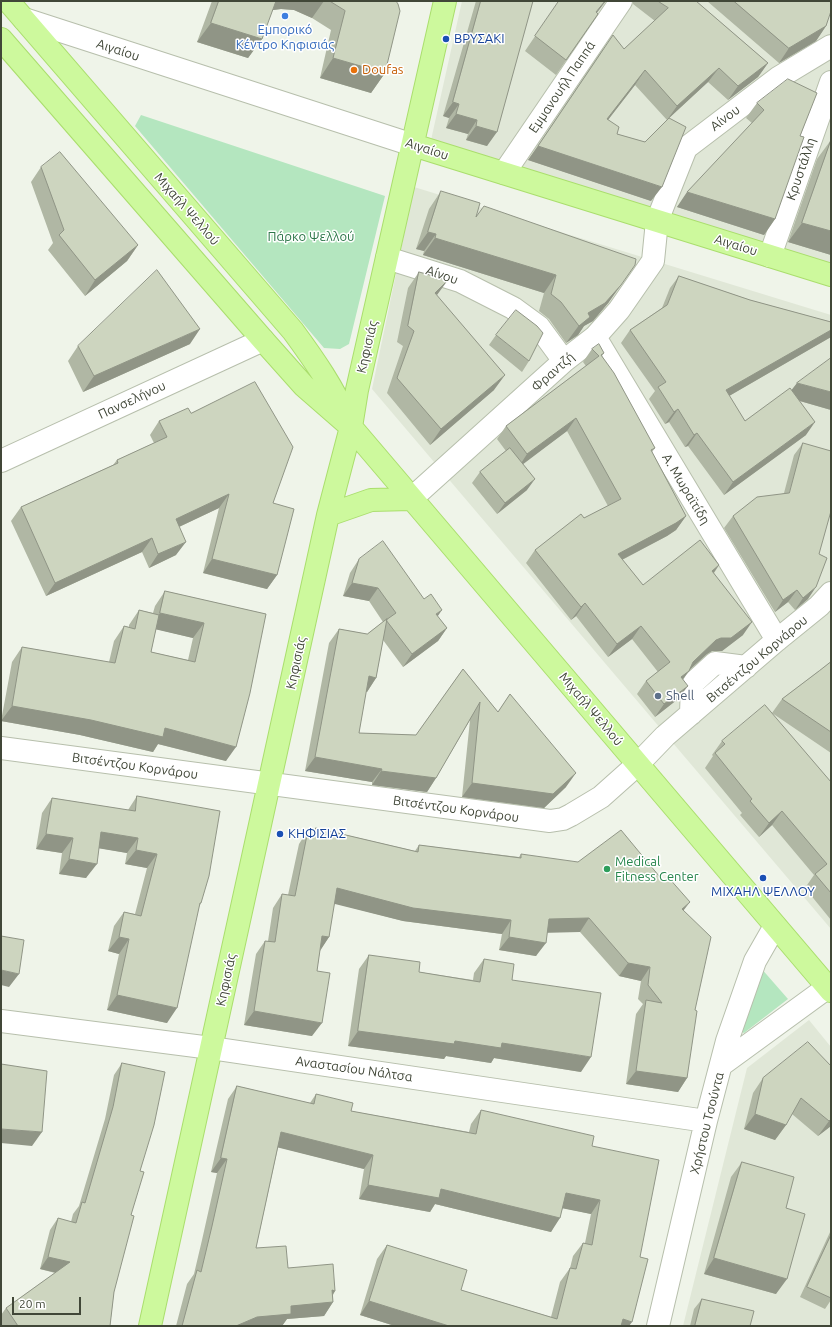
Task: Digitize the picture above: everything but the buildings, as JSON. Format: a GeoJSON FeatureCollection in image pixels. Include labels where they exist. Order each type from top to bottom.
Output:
{"type":"FeatureCollection","features":[{"type":"Feature","properties":{"kind":"main road","name":"Μιχαήλ Ψελλού"},"geometry":{"type":"LineString","coordinates":[[8,1],[293,331],[315,360],[334,391],[351,427]]}},
{"type":"Feature","properties":{"kind":"main road","name":"Κηφισιάς"},"geometry":{"type":"LineString","coordinates":[[150,1326],[328,515],[351,427],[357,390],[413,145],[441,4]]}},
{"type":"Feature","properties":{"kind":"main road","name":"Μιχαήλ Ψελλού"},"geometry":{"type":"LineString","coordinates":[[1,40],[304,386],[351,427],[775,926],[830,988]]}},
{"type":"Feature","properties":{"kind":"main road","name":"Αιγαίου"},"geometry":{"type":"LineString","coordinates":[[413,145],[831,274]]}},
{"type":"Feature","properties":{"kind":"main road"},"geometry":{"type":"LineString","coordinates":[[328,515],[371,500],[411,499]]}},
{"type":"Feature","properties":{"kind":"street","name":"Εμμανουήλ Παππά"},"geometry":{"type":"LineString","coordinates":[[504,173],[621,1]]}},
{"type":"Feature","properties":{"kind":"street","name":"Αιγαίου"},"geometry":{"type":"LineString","coordinates":[[24,19],[413,145]]}},
{"type":"Feature","properties":{"kind":"street","name":"Αίνου"},"geometry":{"type":"LineString","coordinates":[[657,221],[686,148],[778,78],[831,46]]}},
{"type":"Feature","properties":{"kind":"street"},"geometry":{"type":"LineString","coordinates":[[760,63],[778,78]]}},
{"type":"Feature","properties":{"kind":"street","name":"Κρυστάλλη"},"geometry":{"type":"LineString","coordinates":[[770,256],[831,82]]}},
{"type":"Feature","properties":{"kind":"street","name":"Φραντζή"},"geometry":{"type":"LineString","coordinates":[[411,499],[564,361],[595,337],[623,305],[653,261],[657,221]]}},
{"type":"Feature","properties":{"kind":"street","name":"Αίνου"},"geometry":{"type":"LineString","coordinates":[[387,258],[460,281],[512,308],[539,327],[564,361]]}},
{"type":"Feature","properties":{"kind":"street","name":"Α. Μωραϊτίδη"},"geometry":{"type":"LineString","coordinates":[[595,337],[777,640]]}},
{"type":"Feature","properties":{"kind":"street","name":"Πανσελήνου"},"geometry":{"type":"LineString","coordinates":[[1,461],[263,340]]}},
{"type":"Feature","properties":{"kind":"street","name":"Βιτσέντζου Κορνάρου"},"geometry":{"type":"LineString","coordinates":[[1,748],[550,821],[563,819],[601,797],[691,714],[819,606],[831,593]]}},
{"type":"Feature","properties":{"kind":"street","name":"Χρήστου Τσούντα"},"geometry":{"type":"LineString","coordinates":[[658,1326],[706,1121],[727,1041],[755,962],[775,926]]}},
{"type":"Feature","properties":{"kind":"street"},"geometry":{"type":"LineString","coordinates":[[721,1065],[830,988]]}},
{"type":"Feature","properties":{"kind":"street","name":"Αναστασίου Νάλτσα"},"geometry":{"type":"LineString","coordinates":[[1,1021],[211,1048],[706,1121]]}},
{"type":"Feature","properties":{"kind":"shaded area"},"geometry":{"type":"Polygon","coordinates":[[[462,1],[831,1],[831,274],[429,149],[462,1]]]}},
{"type":"Feature","properties":{"kind":"shaded area"},"geometry":{"type":"Polygon","coordinates":[[[414,187],[831,315],[831,929],[372,389],[414,187]]]}},
{"type":"Feature","properties":{"kind":"shaded area"},"geometry":{"type":"Polygon","coordinates":[[[809,1020],[831,1047],[831,1326],[683,1326],[747,1068],[809,1020]]]}},
{"type":"Feature","properties":{"kind":"green space","name":"Πάρκο Ψελλού"},"geometry":{"type":"Polygon","coordinates":[[[141,115],[385,196],[349,344],[340,349],[324,348],[135,126],[141,115]]]}},
{"type":"Feature","properties":{"kind":"green space"},"geometry":{"type":"Polygon","coordinates":[[[760,967],[788,999],[744,1033],[740,1031],[760,967]]]}},
{"type":"Feature","properties":{"kind":"place","name":"Εμπορικό Κέντρο Κηφισιάς"},"geometry":{"type":"Point","coordinates":[285,16]}},
{"type":"Feature","properties":{"kind":"place","name":"ΒΡΥΣΑΚΙ"},"geometry":{"type":"Point","coordinates":[446,39]}},
{"type":"Feature","properties":{"kind":"place","name":"Doufas"},"geometry":{"type":"Point","coordinates":[354,70]}},
{"type":"Feature","properties":{"kind":"place","name":"Shell"},"geometry":{"type":"Point","coordinates":[658,696]}},
{"type":"Feature","properties":{"kind":"place","name":"ΚΗΦΙΣΙΑΣ"},"geometry":{"type":"Point","coordinates":[280,834]}},
{"type":"Feature","properties":{"kind":"place","name":"Medical Fitness Center"},"geometry":{"type":"Point","coordinates":[607,869]}},
{"type":"Feature","properties":{"kind":"place","name":"ΜΙΧΑΗΛ ΨΕΛΛΟΥ"},"geometry":{"type":"Point","coordinates":[763,878]}}]}
